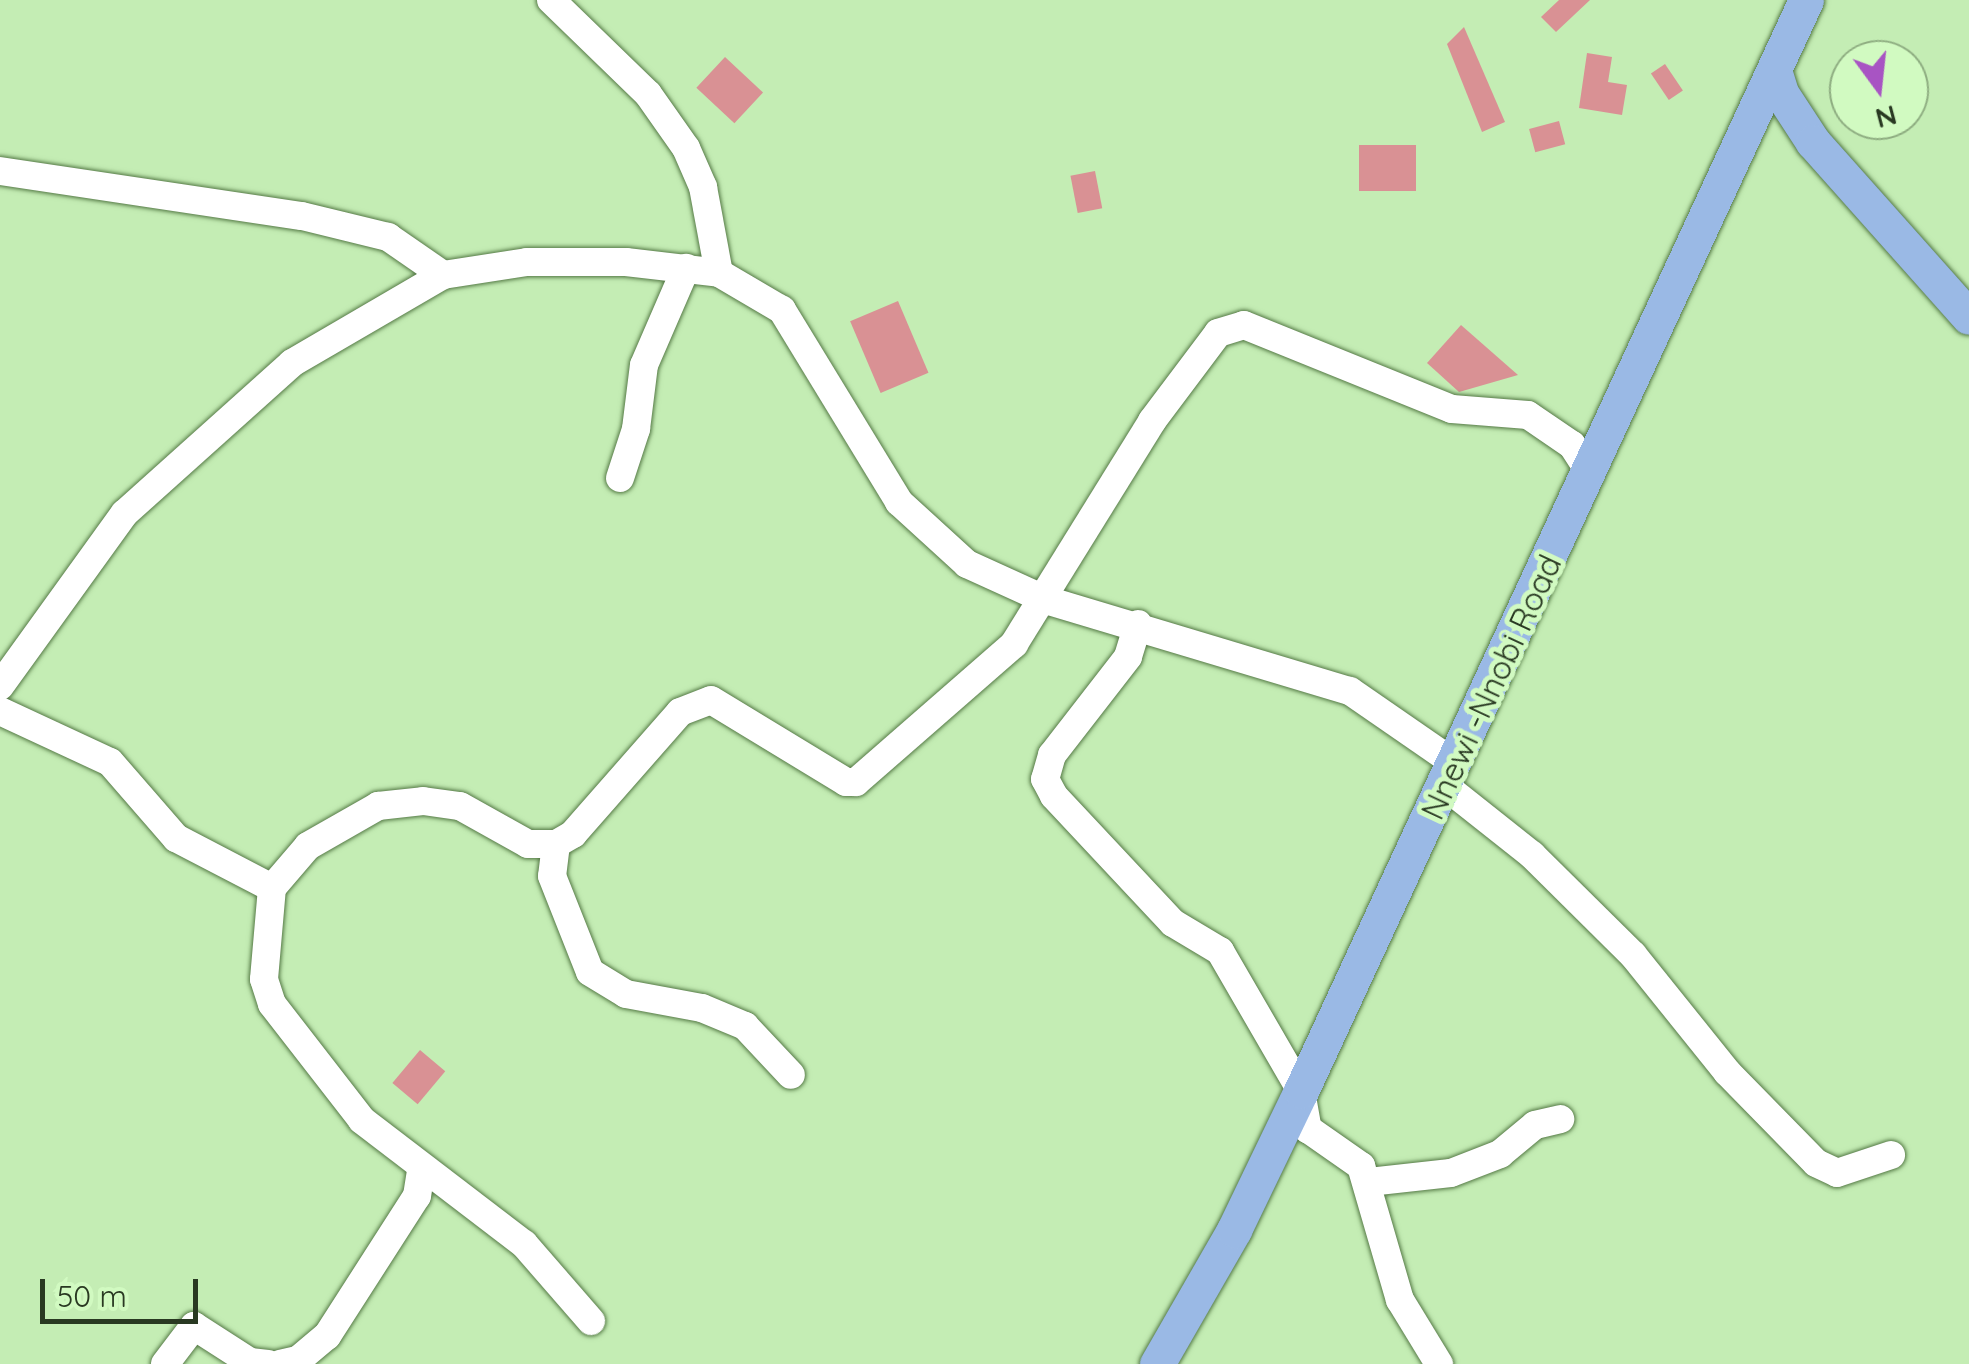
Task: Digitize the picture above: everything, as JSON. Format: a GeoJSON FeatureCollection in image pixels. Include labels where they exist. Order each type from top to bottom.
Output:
{"type":"FeatureCollection","features":[{"type":"Feature","properties":{"kind":"main road","name":"Nnewi -Nnobi Road"},"geometry":{"type":"LineString","coordinates":[[1157,1364],[1234,1230],[1301,1092],[1591,474],[1806,0]]}},
{"type":"Feature","properties":{"kind":"main road"},"geometry":{"type":"LineString","coordinates":[[1775,73],[1780,93],[1813,142],[1969,317]]}},
{"type":"Feature","properties":{"kind":"main road"},"geometry":{"type":"LineString","coordinates":[[1746,133],[1813,142]]}},
{"type":"Feature","properties":{"kind":"street"},"geometry":{"type":"LineString","coordinates":[[551,0],[648,94],[686,148],[703,187],[718,273]]}},
{"type":"Feature","properties":{"kind":"street"},"geometry":{"type":"LineString","coordinates":[[0,171],[302,216],[388,237],[443,275]]}},
{"type":"Feature","properties":{"kind":"street"},"geometry":{"type":"LineString","coordinates":[[0,686],[125,513],[219,423],[292,363],[443,275],[527,262],[686,268],[718,273],[782,310],[899,502],[968,564],[1046,600],[1138,624],[1350,691],[1451,775],[1633,955],[1727,1072],[1816,1163],[1837,1173],[1891,1155]]}},
{"type":"Feature","properties":{"kind":"street"},"geometry":{"type":"LineString","coordinates":[[620,478],[636,429],[644,366],[686,268]]}},
{"type":"Feature","properties":{"kind":"street"},"geometry":{"type":"LineString","coordinates":[[791,1075],[745,1026],[702,1008],[626,994],[590,972],[552,876],[556,844],[695,702],[728,706],[846,782],[856,782],[1014,644],[1046,600],[1152,421],[1218,333],[1244,325],[1452,409],[1528,415],[1572,445],[1591,474]]}},
{"type":"Feature","properties":{"kind":"street"},"geometry":{"type":"LineString","coordinates":[[1138,624],[1128,657],[1063,739],[1045,779],[1054,796],[1173,923],[1220,950],[1301,1092],[1308,1129],[1361,1166],[1369,1182],[1400,1300],[1439,1364]]}},
{"type":"Feature","properties":{"kind":"street"},"geometry":{"type":"LineString","coordinates":[[0,710],[110,762],[176,838],[272,888]]}},
{"type":"Feature","properties":{"kind":"street"},"geometry":{"type":"LineString","coordinates":[[556,844],[528,844],[460,806],[378,806],[308,846],[272,888],[264,979],[272,1004],[362,1120],[421,1170],[524,1244],[592,1321]]}},
{"type":"Feature","properties":{"kind":"street"},"geometry":{"type":"LineString","coordinates":[[1369,1182],[1451,1173],[1500,1154],[1535,1125],[1560,1119]]}},
{"type":"Feature","properties":{"kind":"street"},"geometry":{"type":"LineString","coordinates":[[280,1364],[298,1360],[327,1336],[418,1196],[421,1170]]}},
{"type":"Feature","properties":{"kind":"street"},"geometry":{"type":"LineString","coordinates":[[166,1364],[194,1326],[250,1362],[268,1364]]}},
{"type":"Feature","properties":{"kind":"building"},"geometry":{"type":"Polygon","coordinates":[[[1559,0],[1590,0],[1556,32],[1541,17],[1559,0]]]}},
{"type":"Feature","properties":{"kind":"building"},"geometry":{"type":"Polygon","coordinates":[[[1464,27],[1505,122],[1482,132],[1447,44],[1464,27]]]}},
{"type":"Feature","properties":{"kind":"building"},"geometry":{"type":"Polygon","coordinates":[[[1587,53],[1612,57],[1608,82],[1627,85],[1622,115],[1579,108],[1587,53]]]}},
{"type":"Feature","properties":{"kind":"building"},"geometry":{"type":"Polygon","coordinates":[[[725,57],[763,92],[734,123],[696,88],[725,57]]]}},
{"type":"Feature","properties":{"kind":"building"},"geometry":{"type":"Polygon","coordinates":[[[1665,64],[1683,91],[1669,100],[1651,74],[1665,64]]]}},
{"type":"Feature","properties":{"kind":"building"},"geometry":{"type":"Polygon","coordinates":[[[1559,121],[1565,144],[1535,152],[1529,129],[1559,121]]]}},
{"type":"Feature","properties":{"kind":"building"},"geometry":{"type":"Polygon","coordinates":[[[1359,145],[1416,145],[1416,191],[1359,191],[1359,145]]]}},
{"type":"Feature","properties":{"kind":"building"},"geometry":{"type":"Polygon","coordinates":[[[1095,171],[1102,208],[1078,213],[1070,176],[1095,171]]]}},
{"type":"Feature","properties":{"kind":"building"},"geometry":{"type":"Polygon","coordinates":[[[898,301],[928,373],[881,393],[850,321],[898,301]]]}},
{"type":"Feature","properties":{"kind":"building"},"geometry":{"type":"Polygon","coordinates":[[[1461,325],[1518,375],[1459,392],[1427,363],[1461,325]]]}},
{"type":"Feature","properties":{"kind":"building"},"geometry":{"type":"Polygon","coordinates":[[[420,1050],[445,1071],[418,1104],[392,1083],[420,1050]]]}}]}
